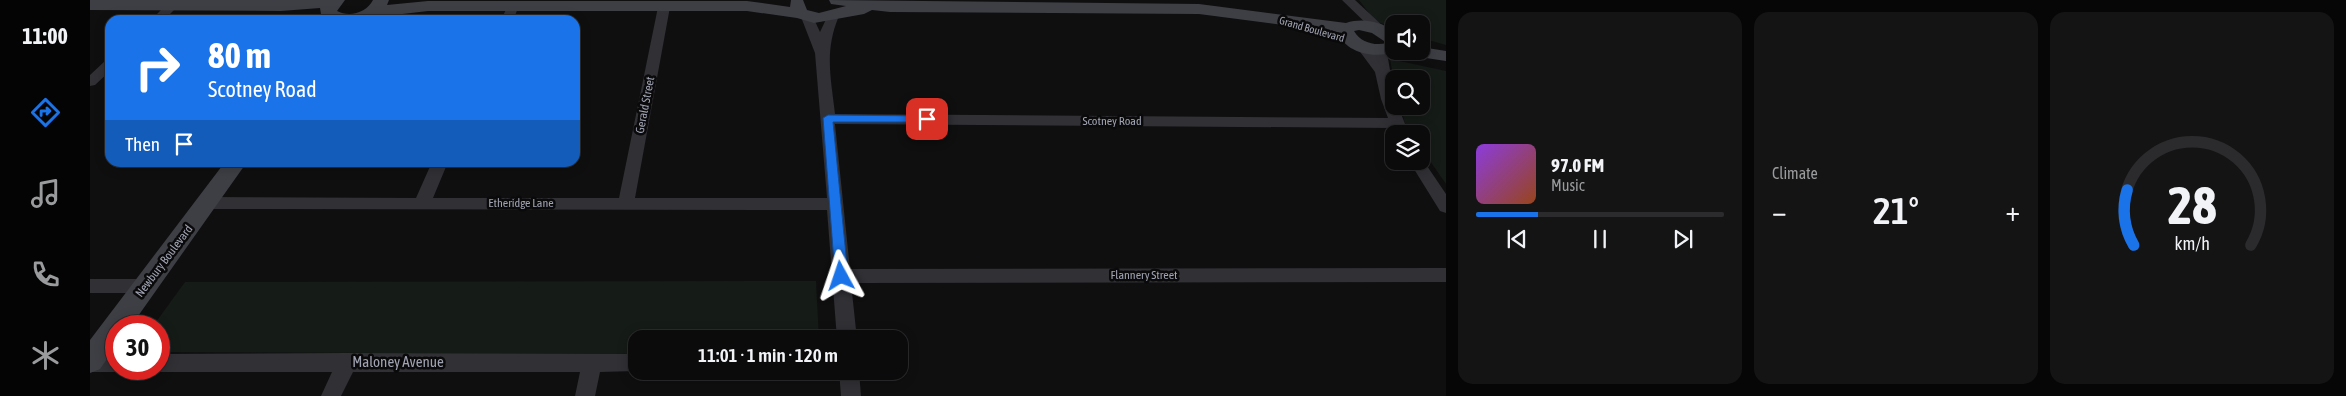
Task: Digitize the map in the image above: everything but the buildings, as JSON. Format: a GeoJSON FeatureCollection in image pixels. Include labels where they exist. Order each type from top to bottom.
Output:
{"type":"FeatureCollection","features":[{"type":"Feature","properties":{"kind":"street"},"geometry":{"type":"LineString","coordinates":[[1350,3],[1353,35],[1382,72],[1398,125]]}},
{"type":"Feature","properties":{"kind":"street"},"geometry":{"type":"LineString","coordinates":[[1350,3],[1385,38]]}},
{"type":"Feature","properties":{"kind":"street"},"geometry":{"type":"LineString","coordinates":[[361,15],[378,4],[510,13],[664,6],[802,8],[822,53]]}},
{"type":"Feature","properties":{"kind":"street"},"geometry":{"type":"LineString","coordinates":[[90,5],[281,6],[333,10],[345,15]]}},
{"type":"Feature","properties":{"kind":"street"},"geometry":{"type":"LineString","coordinates":[[163,15],[173,6]]}},
{"type":"Feature","properties":{"kind":"street","name":"Gerald Street"},"geometry":{"type":"LineString","coordinates":[[626,204],[664,6]]}},
{"type":"Feature","properties":{"kind":"street"},"geometry":{"type":"LineString","coordinates":[[836,7],[825,34],[822,53],[846,330]]}},
{"type":"Feature","properties":{"kind":"street","name":"Grand Boulevard"},"geometry":{"type":"LineString","coordinates":[[802,8],[820,19],[836,7],[1177,8],[1271,18],[1385,41]]}},
{"type":"Feature","properties":{"kind":"street"},"geometry":{"type":"LineString","coordinates":[[1430,49],[1446,55]]}},
{"type":"Feature","properties":{"kind":"street"},"geometry":{"type":"LineString","coordinates":[[1430,53],[1446,55]]}},
{"type":"Feature","properties":{"kind":"street"},"geometry":{"type":"LineString","coordinates":[[1382,72],[1385,59]]}},
{"type":"Feature","properties":{"kind":"street"},"geometry":{"type":"LineString","coordinates":[[90,82],[105,68]]}},
{"type":"Feature","properties":{"kind":"street","name":"Scotney Road"},"geometry":{"type":"LineString","coordinates":[[828,118],[1385,128]]}},
{"type":"Feature","properties":{"kind":"street","name":"Newbury Boulevard"},"geometry":{"type":"LineString","coordinates":[[90,362],[233,167]]}},
{"type":"Feature","properties":{"kind":"street"},"geometry":{"type":"LineString","coordinates":[[422,203],[438,167]]}},
{"type":"Feature","properties":{"kind":"street"},"geometry":{"type":"LineString","coordinates":[[1423,170],[1446,207]]}},
{"type":"Feature","properties":{"kind":"street","name":"Etheridge Lane"},"geometry":{"type":"LineString","coordinates":[[207,203],[835,204]]}},
{"type":"Feature","properties":{"kind":"street","name":"Flannery Street"},"geometry":{"type":"LineString","coordinates":[[841,276],[1446,275]]}},
{"type":"Feature","properties":{"kind":"street"},"geometry":{"type":"LineString","coordinates":[[90,286],[146,286]]}},
{"type":"Feature","properties":{"kind":"street"},"geometry":{"type":"LineString","coordinates":[[90,362],[105,363]]}},
{"type":"Feature","properties":{"kind":"street"},"geometry":{"type":"LineString","coordinates":[[331,396],[347,362]]}},
{"type":"Feature","properties":{"kind":"street","name":"Maloney Avenue"},"geometry":{"type":"LineString","coordinates":[[170,363],[628,363]]}},
{"type":"Feature","properties":{"kind":"street"},"geometry":{"type":"LineString","coordinates":[[586,396],[592,363]]}},
{"type":"Feature","properties":{"kind":"street"},"geometry":{"type":"LineString","coordinates":[[850,380],[851,396]]}},
{"type":"Feature","properties":{"kind":"shaded area"},"geometry":{"type":"Polygon","coordinates":[[[1359,0],[1446,0],[1446,45],[1430,41],[1430,15],[1385,15],[1385,25],[1375,21],[1359,0]]]}},
{"type":"Feature","properties":{"kind":"shaded area"},"geometry":{"type":"Polygon","coordinates":[[[1390,60],[1446,71],[1446,184],[1430,161],[1430,125],[1405,125],[1403,115],[1430,115],[1430,70],[1392,70],[1390,60]]]}},
{"type":"Feature","properties":{"kind":"shaded area"},"geometry":{"type":"Polygon","coordinates":[[[816,281],[819,330],[628,330],[628,354],[170,352],[170,315],[161,315],[185,282],[816,281]]]}},
{"type":"Feature","properties":{"kind":"route"},"geometry":{"type":"LineString","coordinates":[[841,276],[828,118],[927,119]]}}]}
